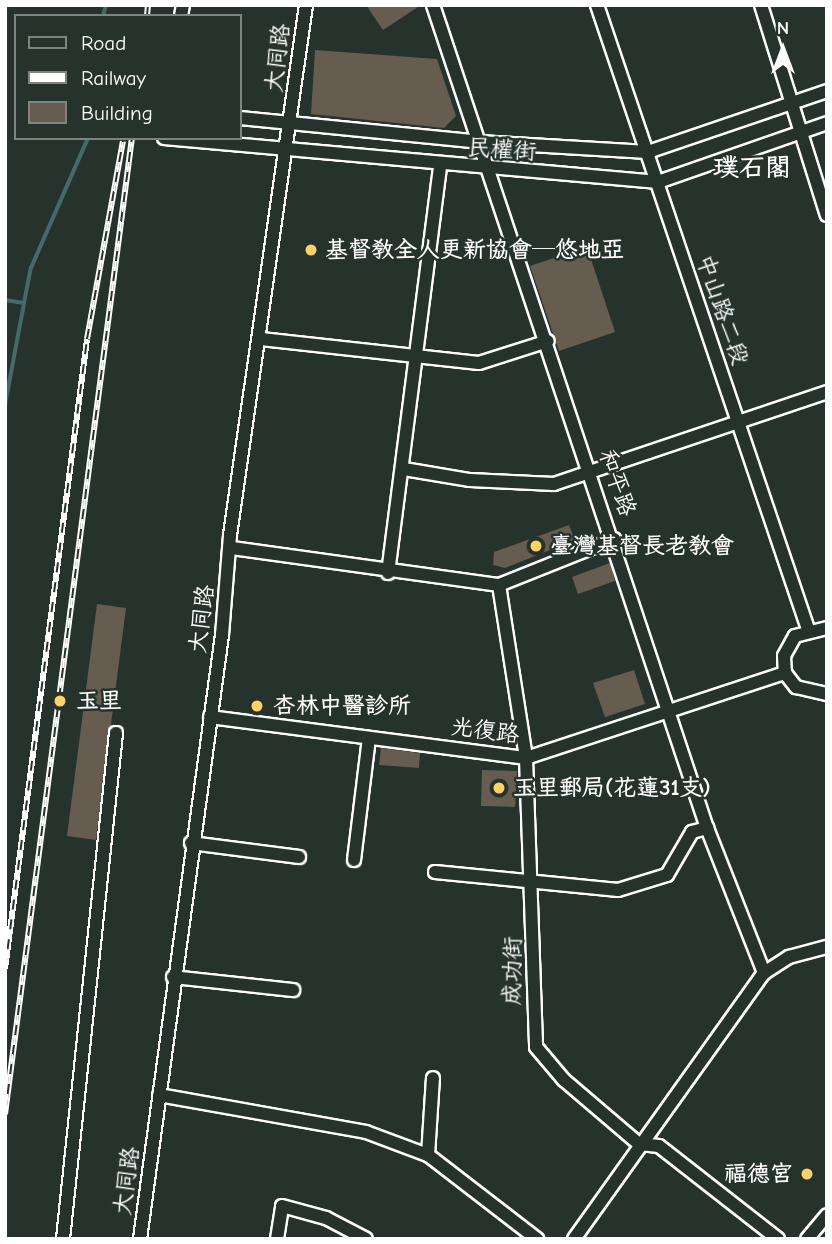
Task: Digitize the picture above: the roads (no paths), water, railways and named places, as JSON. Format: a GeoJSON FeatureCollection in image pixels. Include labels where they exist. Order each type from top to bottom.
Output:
{"type":"FeatureCollection","features":[{"type":"Feature","properties":{"kind":"street","name":"大同路"},"geometry":{"type":"LineString","coordinates":[[140,1239],[191,843],[306,5]]}},
{"type":"Feature","properties":{"kind":"street","name":"和平路"},"geometry":{"type":"LineString","coordinates":[[433,5],[614,539],[667,711],[707,828],[764,972]]}},
{"type":"Feature","properties":{"kind":"street","name":"中山路二段"},"geometry":{"type":"LineString","coordinates":[[597,5],[808,629]]}},
{"type":"Feature","properties":{"kind":"street"},"geometry":{"type":"LineString","coordinates":[[761,5],[795,102],[827,215]]}},
{"type":"Feature","properties":{"kind":"street","name":"民權街"},"geometry":{"type":"LineString","coordinates":[[242,118],[479,142],[648,152],[827,91]]}},
{"type":"Feature","properties":{"kind":"street","name":"民權街"},"geometry":{"type":"LineString","coordinates":[[175,140],[489,171],[659,182],[827,123]]}},
{"type":"Feature","properties":{"kind":"street"},"geometry":{"type":"LineString","coordinates":[[388,573],[404,469],[440,166]]}},
{"type":"Feature","properties":{"kind":"street"},"geometry":{"type":"LineString","coordinates":[[261,339],[479,363],[548,341]]}},
{"type":"Feature","properties":{"kind":"street"},"geometry":{"type":"LineString","coordinates":[[404,469],[470,480],[554,484],[737,420],[827,392]]}},
{"type":"Feature","properties":{"kind":"street"},"geometry":{"type":"LineString","coordinates":[[232,548],[388,573],[499,584],[614,539]]}},
{"type":"Feature","properties":{"kind":"street","name":"成功街"},"geometry":{"type":"LineString","coordinates":[[499,584],[526,758],[533,884],[536,1046],[564,1080],[639,1144],[659,1146],[778,1239]]}},
{"type":"Feature","properties":{"kind":"street"},"geometry":{"type":"LineString","coordinates":[[827,628],[808,629],[788,645],[785,673],[806,693],[827,694]]}},
{"type":"Feature","properties":{"kind":"street","name":"光復路"},"geometry":{"type":"LineString","coordinates":[[210,717],[526,758],[785,673]]}},
{"type":"Feature","properties":{"kind":"street"},"geometry":{"type":"LineString","coordinates":[[63,1239],[116,733]]}},
{"type":"Feature","properties":{"kind":"street"},"geometry":{"type":"LineString","coordinates":[[354,860],[369,738]]}},
{"type":"Feature","properties":{"kind":"street"},"geometry":{"type":"LineString","coordinates":[[435,872],[533,884],[618,890],[667,875],[692,832],[707,828]]}},
{"type":"Feature","properties":{"kind":"street"},"geometry":{"type":"LineString","coordinates":[[191,843],[299,857]]}},
{"type":"Feature","properties":{"kind":"street"},"geometry":{"type":"LineString","coordinates":[[574,1239],[639,1144],[764,972],[789,957],[827,947]]}},
{"type":"Feature","properties":{"kind":"street"},"geometry":{"type":"LineString","coordinates":[[173,977],[293,990]]}},
{"type":"Feature","properties":{"kind":"street"},"geometry":{"type":"LineString","coordinates":[[428,1155],[433,1078]]}},
{"type":"Feature","properties":{"kind":"street"},"geometry":{"type":"LineString","coordinates":[[159,1096],[366,1132],[428,1155],[537,1239]]}},
{"type":"Feature","properties":{"kind":"street"},"geometry":{"type":"LineString","coordinates":[[277,1238],[282,1206],[326,1218],[366,1239]]}},
{"type":"Feature","properties":{"kind":"street"},"geometry":{"type":"LineString","coordinates":[[807,1239],[827,1215]]}},
{"type":"Feature","properties":{"kind":"waterway"},"geometry":{"type":"LineString","coordinates":[[104,14],[106,5]]}},
{"type":"Feature","properties":{"kind":"waterway"},"geometry":{"type":"LineString","coordinates":[[5,300],[24,303],[31,268],[87,140]]}},
{"type":"Feature","properties":{"kind":"waterway"},"geometry":{"type":"LineString","coordinates":[[5,405],[24,303]]}},
{"type":"Feature","properties":{"kind":"railway"},"geometry":{"type":"LineString","coordinates":[[147,14],[148,5]]}},
{"type":"Feature","properties":{"kind":"railway"},"geometry":{"type":"LineString","coordinates":[[5,1114],[132,140]]}},
{"type":"Feature","properties":{"kind":"railway"},"geometry":{"type":"LineString","coordinates":[[5,969],[87,339],[123,141]]}},
{"type":"Feature","properties":{"kind":"place","name":"基督教全人更新協會─悠地亞"},"geometry":{"type":"Point","coordinates":[311,250]}},
{"type":"Feature","properties":{"kind":"place","name":"臺灣基督長老教會"},"geometry":{"type":"Point","coordinates":[536,546]}},
{"type":"Feature","properties":{"kind":"place","name":"玉里"},"geometry":{"type":"Point","coordinates":[60,701]}},
{"type":"Feature","properties":{"kind":"place","name":"杏林中醫診所"},"geometry":{"type":"Point","coordinates":[257,706]}},
{"type":"Feature","properties":{"kind":"place","name":"玉里郵局(花蓮31支)"},"geometry":{"type":"Point","coordinates":[499,788]}},
{"type":"Feature","properties":{"kind":"place","name":"福德宮"},"geometry":{"type":"Point","coordinates":[807,1174]}},
{"type":"Feature","properties":{"kind":"district","name":"璞石閣"},"geometry":{"type":"Point","coordinates":[752,169]}}]}
